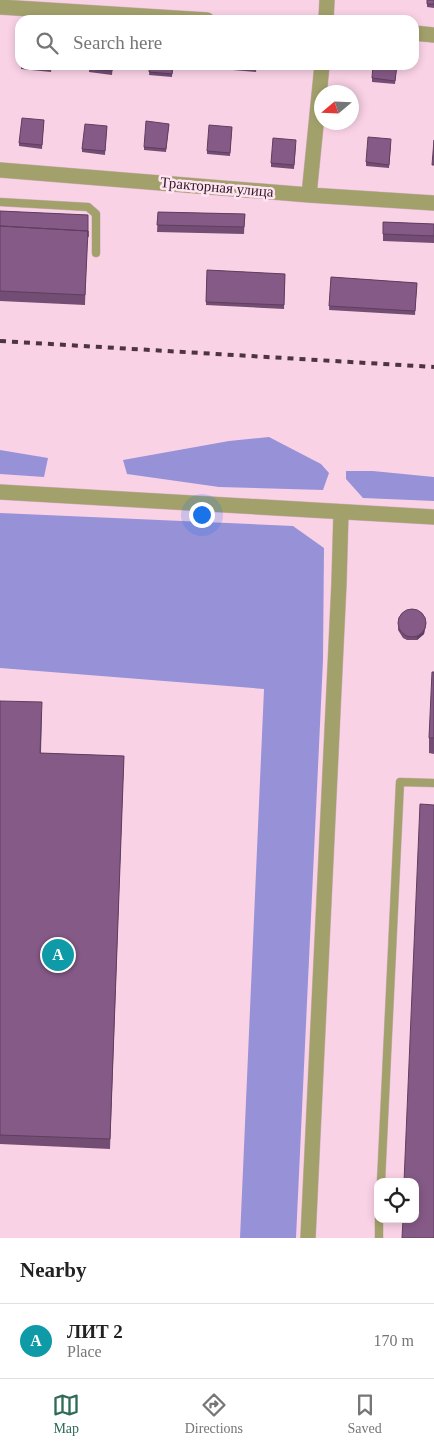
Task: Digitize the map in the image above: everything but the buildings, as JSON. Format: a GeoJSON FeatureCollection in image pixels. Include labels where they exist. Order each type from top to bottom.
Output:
{"type":"FeatureCollection","features":[{"type":"Feature","properties":{"kind":"street"},"geometry":{"type":"LineString","coordinates":[[326,15],[327,0]]}},
{"type":"Feature","properties":{"kind":"street"},"geometry":{"type":"LineString","coordinates":[[0,7],[127,15]]}},
{"type":"Feature","properties":{"kind":"street"},"geometry":{"type":"LineString","coordinates":[[419,34],[434,35]]}},
{"type":"Feature","properties":{"kind":"street"},"geometry":{"type":"LineString","coordinates":[[309,195],[322,70]]}},
{"type":"Feature","properties":{"kind":"street","name":"Тракторная улица"},"geometry":{"type":"LineString","coordinates":[[0,170],[309,195],[434,203]]}},
{"type":"Feature","properties":{"kind":"street"},"geometry":{"type":"LineString","coordinates":[[0,492],[434,517]]}},
{"type":"Feature","properties":{"kind":"street"},"geometry":{"type":"LineString","coordinates":[[308,1238],[341,512]]}},
{"type":"Feature","properties":{"kind":"lane"},"geometry":{"type":"LineString","coordinates":[[0,202],[88,207],[96,214],[96,253]]}},
{"type":"Feature","properties":{"kind":"lane"},"geometry":{"type":"LineString","coordinates":[[381,1178],[400,782],[434,783]]}},
{"type":"Feature","properties":{"kind":"lane"},"geometry":{"type":"LineString","coordinates":[[379,1238],[380,1223]]}},
{"type":"Feature","properties":{"kind":"shaded area"},"geometry":{"type":"Polygon","coordinates":[[[269,437],[321,464],[329,473],[323,490],[219,487],[127,474],[123,460],[229,441],[269,437]]]}},
{"type":"Feature","properties":{"kind":"shaded area"},"geometry":{"type":"Polygon","coordinates":[[[0,450],[48,458],[44,477],[0,474],[0,450]]]}},
{"type":"Feature","properties":{"kind":"shaded area"},"geometry":{"type":"Polygon","coordinates":[[[346,471],[373,471],[434,477],[434,501],[363,498],[346,479],[346,471]]]}},
{"type":"Feature","properties":{"kind":"shaded area"},"geometry":{"type":"Polygon","coordinates":[[[0,513],[293,526],[324,548],[323,660],[296,1238],[240,1238],[264,689],[0,668],[0,513]]]}},
{"type":"Feature","properties":{"kind":"railway"},"geometry":{"type":"LineString","coordinates":[[0,341],[434,367]]}},
{"type":"Feature","properties":{"kind":"place","name":"ЛИТ 2"},"geometry":{"type":"Point","coordinates":[58,955]}}]}
